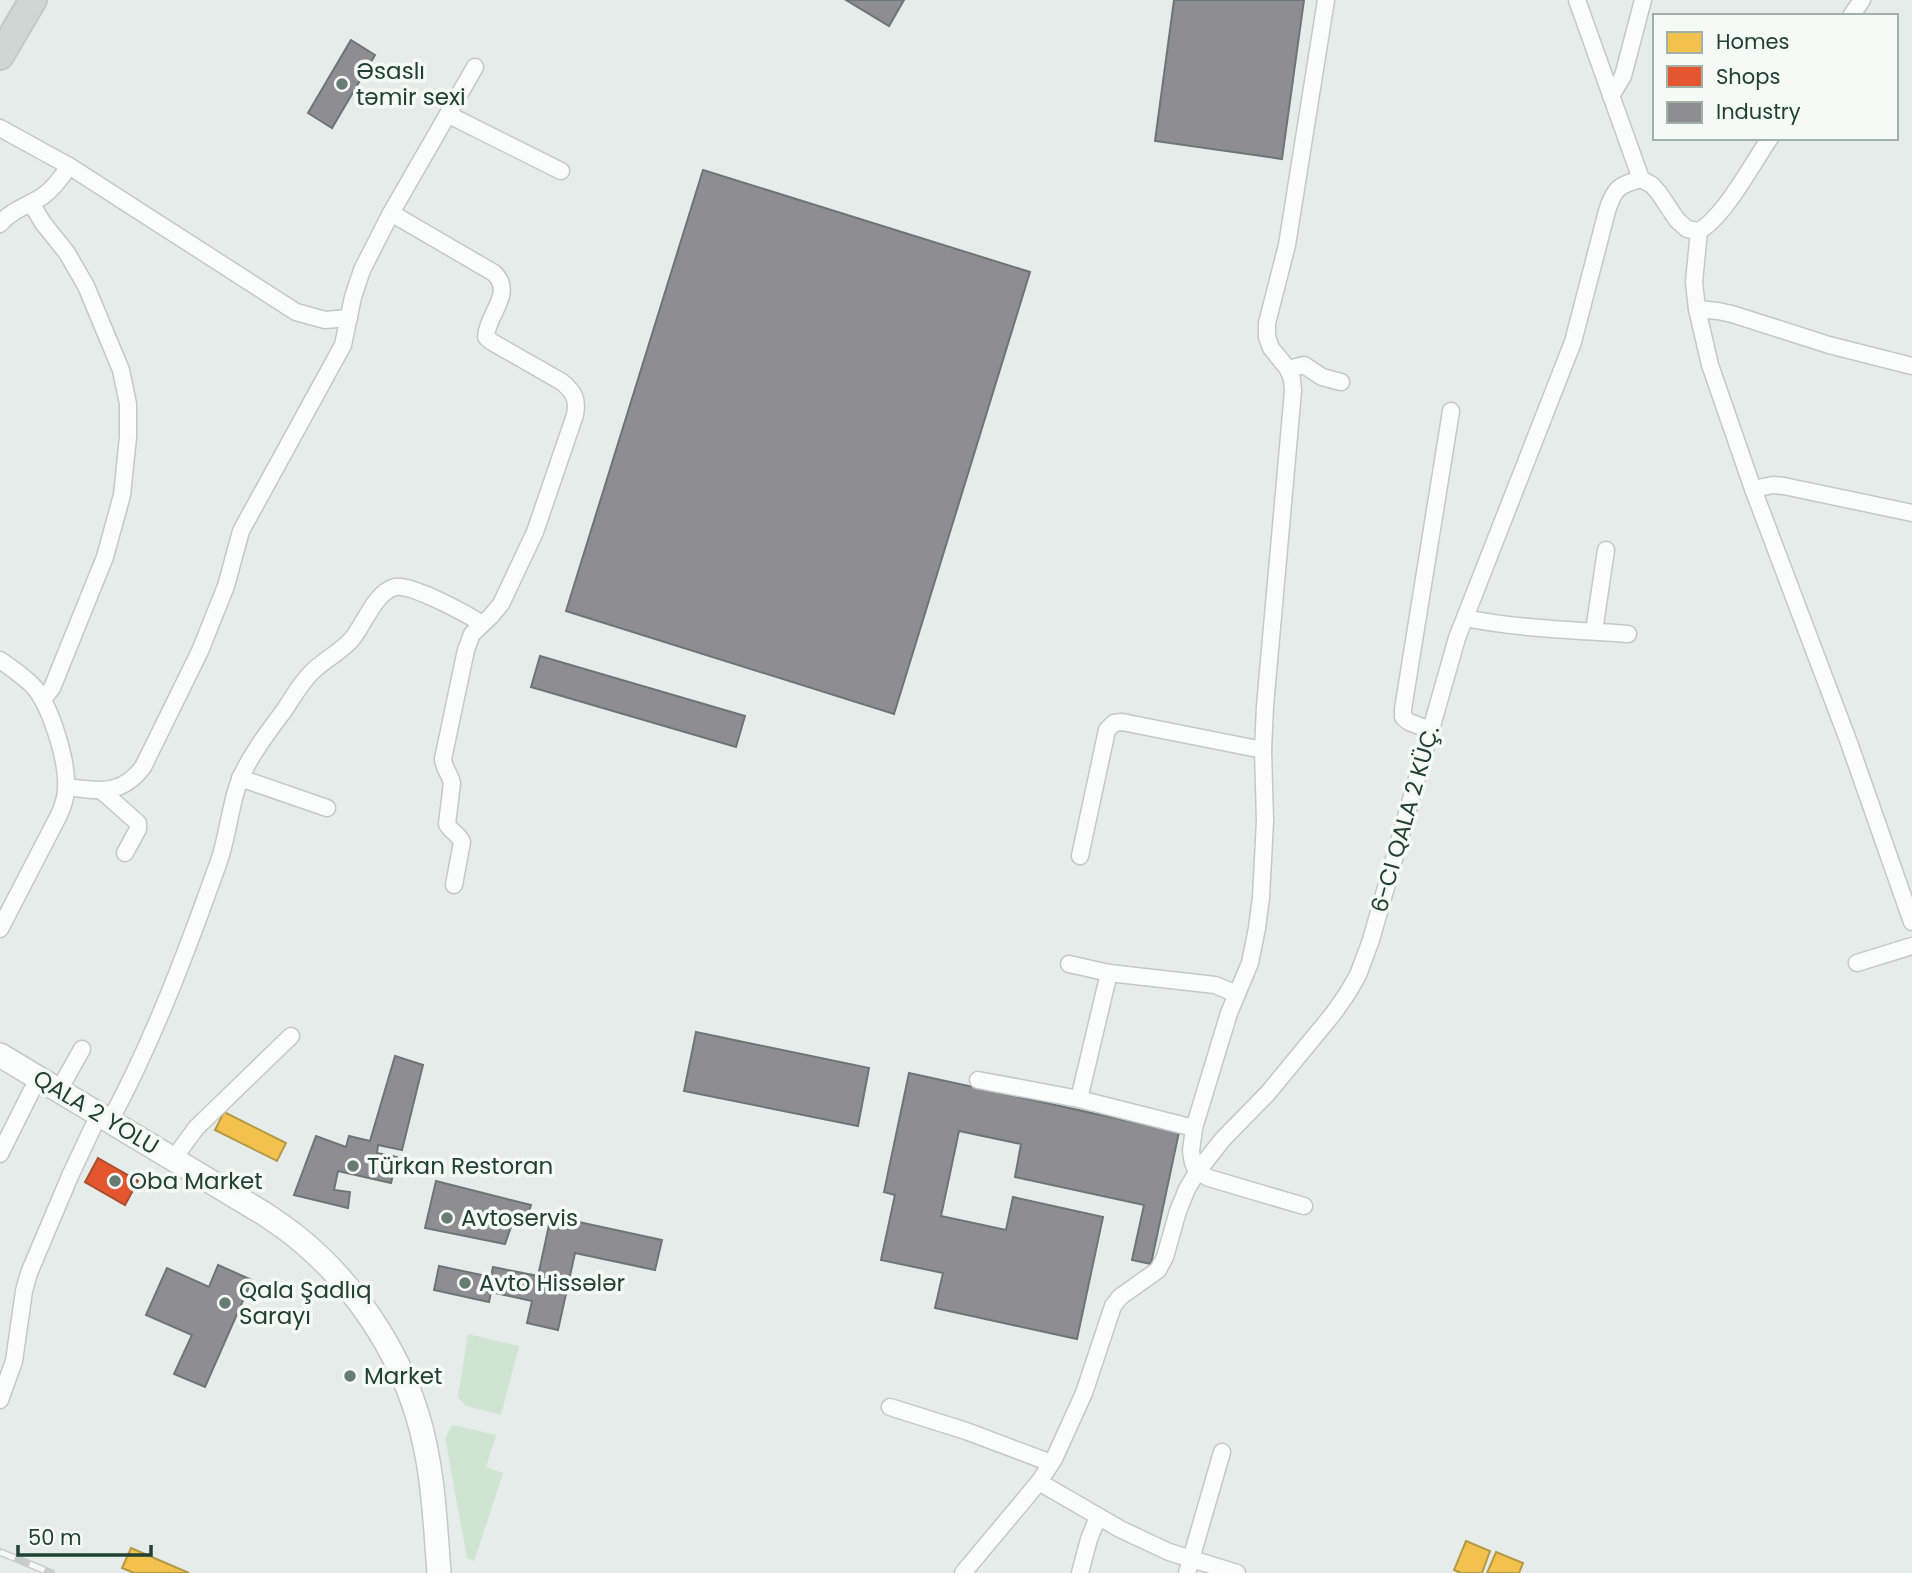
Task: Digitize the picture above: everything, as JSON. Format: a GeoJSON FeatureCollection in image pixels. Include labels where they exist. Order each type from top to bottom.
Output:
{"type":"FeatureCollection","features":[{"type":"Feature","properties":{"kind":"main road"},"geometry":{"type":"LineString","coordinates":[[0,56],[33,0]]}},
{"type":"Feature","properties":{"kind":"main road","name":"QALA 2 YOLU"},"geometry":{"type":"LineString","coordinates":[[0,1055],[59,1090],[102,1124],[290,1251],[312,1270],[355,1322],[387,1375],[403,1418],[412,1453],[418,1495],[424,1573]]}},
{"type":"Feature","properties":{"kind":"main road","name":"QALA 2 YOLU"},"geometry":{"type":"LineString","coordinates":[[0,1072],[174,1158],[263,1213],[298,1238],[322,1260],[367,1313],[388,1346],[418,1415],[433,1493],[439,1573]]}},
{"type":"Feature","properties":{"kind":"main road"},"geometry":{"type":"LineString","coordinates":[[436,1533],[451,1573]]}},
{"type":"Feature","properties":{"kind":"street"},"geometry":{"type":"LineString","coordinates":[[1304,1206],[1218,1182],[1197,1172],[1191,1151],[1194,1128],[1229,1013],[1254,948],[1261,897],[1267,679],[1293,391],[1288,369],[1267,337],[1267,323],[1287,245],[1326,0]]}},
{"type":"Feature","properties":{"kind":"street"},"geometry":{"type":"LineString","coordinates":[[1577,0],[1641,179],[1652,185],[1677,220],[1687,229],[1699,231],[1710,225],[1769,140]]}},
{"type":"Feature","properties":{"kind":"street"},"geometry":{"type":"LineString","coordinates":[[1611,96],[1623,76],[1643,0]]}},
{"type":"Feature","properties":{"kind":"street"},"geometry":{"type":"LineString","coordinates":[[66,788],[103,792],[122,786],[136,777],[143,767],[200,651],[226,586],[241,531],[343,345],[352,297],[362,270],[391,213],[475,67]]}},
{"type":"Feature","properties":{"kind":"street"},"geometry":{"type":"LineString","coordinates":[[449,114],[561,171]]}},
{"type":"Feature","properties":{"kind":"street"},"geometry":{"type":"LineString","coordinates":[[0,128],[69,166],[296,312],[326,320],[349,318]]}},
{"type":"Feature","properties":{"kind":"street"},"geometry":{"type":"LineString","coordinates":[[0,224],[13,212],[45,194],[60,181],[69,166]]}},
{"type":"Feature","properties":{"kind":"street"},"geometry":{"type":"LineString","coordinates":[[963,1573],[1039,1482],[1051,1463],[1084,1393],[1113,1306],[1120,1297],[1158,1270],[1165,1257],[1186,1189],[1197,1172],[1333,1014],[1358,975],[1371,940],[1457,638],[1573,342],[1611,197],[1621,185],[1641,179]]}},
{"type":"Feature","properties":{"kind":"street"},"geometry":{"type":"LineString","coordinates":[[31,203],[67,253],[86,286],[121,370],[128,404],[128,438],[122,495],[105,557],[52,688],[43,699]]}},
{"type":"Feature","properties":{"kind":"street"},"geometry":{"type":"LineString","coordinates":[[391,213],[494,272],[503,285],[502,294],[486,329],[486,337],[562,382],[572,390],[578,402],[536,532],[501,604],[472,634],[466,650],[443,759],[453,783],[447,824],[460,836],[462,842],[454,885]]}},
{"type":"Feature","properties":{"kind":"street"},"geometry":{"type":"LineString","coordinates":[[1699,231],[1694,282],[1697,309],[1710,365],[1912,922]]}},
{"type":"Feature","properties":{"kind":"street"},"geometry":{"type":"LineString","coordinates":[[1697,309],[1725,312],[1829,345],[1912,366]]}},
{"type":"Feature","properties":{"kind":"street"},"geometry":{"type":"LineString","coordinates":[[1288,369],[1304,365],[1322,377],[1341,382]]}},
{"type":"Feature","properties":{"kind":"street"},"geometry":{"type":"LineString","coordinates":[[1430,730],[1409,722],[1403,717],[1403,709],[1451,411]]}},
{"type":"Feature","properties":{"kind":"street"},"geometry":{"type":"LineString","coordinates":[[1753,489],[1784,486],[1912,513]]}},
{"type":"Feature","properties":{"kind":"street"},"geometry":{"type":"LineString","coordinates":[[1594,631],[1606,550]]}},
{"type":"Feature","properties":{"kind":"street"},"geometry":{"type":"LineString","coordinates":[[0,1400],[14,1361],[29,1273],[70,1176],[136,1069],[191,940],[224,846],[240,778],[256,750],[301,685],[312,672],[347,645],[374,604],[386,592],[395,587],[407,587],[467,613],[482,624]]}},
{"type":"Feature","properties":{"kind":"street"},"geometry":{"type":"LineString","coordinates":[[1465,618],[1501,625],[1628,634]]}},
{"type":"Feature","properties":{"kind":"street"},"geometry":{"type":"LineString","coordinates":[[0,660],[32,685],[43,699],[64,764],[66,788],[64,805],[0,929]]}},
{"type":"Feature","properties":{"kind":"street"},"geometry":{"type":"LineString","coordinates":[[1080,856],[1107,730],[1114,723],[1122,722],[1263,750]]}},
{"type":"Feature","properties":{"kind":"street"},"geometry":{"type":"LineString","coordinates":[[240,778],[327,808]]}},
{"type":"Feature","properties":{"kind":"street"},"geometry":{"type":"LineString","coordinates":[[103,792],[138,823],[138,829],[125,853]]}},
{"type":"Feature","properties":{"kind":"street"},"geometry":{"type":"LineString","coordinates":[[1857,963],[1912,946]]}},
{"type":"Feature","properties":{"kind":"street"},"geometry":{"type":"LineString","coordinates":[[1069,964],[1109,973],[1215,985],[1237,994]]}},
{"type":"Feature","properties":{"kind":"street"},"geometry":{"type":"LineString","coordinates":[[1079,1099],[1109,973]]}},
{"type":"Feature","properties":{"kind":"street"},"geometry":{"type":"LineString","coordinates":[[174,1158],[195,1128],[291,1036]]}},
{"type":"Feature","properties":{"kind":"street"},"geometry":{"type":"LineString","coordinates":[[59,1090],[82,1049]]}},
{"type":"Feature","properties":{"kind":"street"},"geometry":{"type":"LineString","coordinates":[[978,1080],[1079,1099],[1194,1128]]}},
{"type":"Feature","properties":{"kind":"street"},"geometry":{"type":"LineString","coordinates":[[0,1154],[32,1090]]}},
{"type":"Feature","properties":{"kind":"street"},"geometry":{"type":"LineString","coordinates":[[890,1407],[1016,1448],[1051,1463]]}},
{"type":"Feature","properties":{"kind":"street"},"geometry":{"type":"LineString","coordinates":[[1189,1567],[1222,1452]]}},
{"type":"Feature","properties":{"kind":"street"},"geometry":{"type":"LineString","coordinates":[[1039,1482],[1098,1517],[1169,1552],[1189,1567],[1237,1573]]}},
{"type":"Feature","properties":{"kind":"street"},"geometry":{"type":"LineString","coordinates":[[1080,1573],[1098,1517]]}},
{"type":"Feature","properties":{"kind":"green space"},"geometry":{"type":"Polygon","coordinates":[[[468,1334],[519,1346],[501,1415],[466,1406],[458,1397],[468,1334]]]}},
{"type":"Feature","properties":{"kind":"green space"},"geometry":{"type":"Polygon","coordinates":[[[452,1425],[496,1435],[486,1467],[503,1473],[474,1561],[467,1558],[445,1438],[452,1425]]]}},
{"type":"Feature","properties":{"kind":"building: Homes"},"geometry":{"type":"Polygon","coordinates":[[[224,1112],[286,1143],[277,1161],[215,1130],[224,1112]]]}},
{"type":"Feature","properties":{"kind":"building: Homes"},"geometry":{"type":"Polygon","coordinates":[[[1466,1541],[1490,1551],[1482,1573],[1461,1573],[1454,1570],[1466,1541]]]}},
{"type":"Feature","properties":{"kind":"building: Homes"},"geometry":{"type":"Polygon","coordinates":[[[131,1548],[189,1573],[134,1573],[122,1568],[131,1548]]]}},
{"type":"Feature","properties":{"kind":"building: Homes"},"geometry":{"type":"Polygon","coordinates":[[[1496,1552],[1523,1563],[1519,1573],[1487,1573],[1496,1552]]]}},
{"type":"Feature","properties":{"kind":"building: Shops"},"geometry":{"type":"Polygon","coordinates":[[[98,1158],[138,1181],[125,1205],[85,1182],[98,1158]]]}},
{"type":"Feature","properties":{"kind":"building: Industry"},"geometry":{"type":"Polygon","coordinates":[[[846,0],[904,0],[889,26],[846,0]]]}},
{"type":"Feature","properties":{"kind":"building: Industry"},"geometry":{"type":"Polygon","coordinates":[[[1174,0],[1304,0],[1282,159],[1155,141],[1174,0]]]}},
{"type":"Feature","properties":{"kind":"building: Industry","name":"Əsaslı təmir sexi"},"geometry":{"type":"Polygon","coordinates":[[[351,40],[375,55],[332,128],[308,113],[351,40]]]}},
{"type":"Feature","properties":{"kind":"building: Industry"},"geometry":{"type":"Polygon","coordinates":[[[703,170],[1030,272],[894,714],[566,611],[703,170]]]}},
{"type":"Feature","properties":{"kind":"building: Industry"},"geometry":{"type":"Polygon","coordinates":[[[540,656],[745,716],[736,747],[531,687],[540,656]]]}},
{"type":"Feature","properties":{"kind":"building: Industry"},"geometry":{"type":"Polygon","coordinates":[[[696,1032],[869,1068],[858,1126],[684,1091],[696,1032]]]}},
{"type":"Feature","properties":{"kind":"building: Industry"},"geometry":{"type":"Polygon","coordinates":[[[395,1056],[423,1065],[402,1150],[378,1145],[377,1153],[397,1157],[391,1183],[338,1171],[334,1190],[350,1192],[348,1208],[294,1195],[316,1136],[346,1147],[349,1136],[370,1141],[395,1056]]]}},
{"type":"Feature","properties":{"kind":"building: Industry"},"geometry":{"type":"Polygon","coordinates":[[[909,1073],[1179,1132],[1151,1264],[1132,1260],[1144,1205],[1015,1177],[1021,1144],[959,1131],[941,1216],[1006,1230],[1013,1197],[1103,1217],[1077,1339],[935,1308],[943,1273],[881,1260],[895,1195],[884,1192],[909,1073]]]}},
{"type":"Feature","properties":{"kind":"building: Industry"},"geometry":{"type":"Polygon","coordinates":[[[436,1181],[531,1205],[525,1224],[513,1221],[505,1244],[425,1228],[436,1181]]]}},
{"type":"Feature","properties":{"kind":"building: Industry"},"geometry":{"type":"Polygon","coordinates":[[[551,1216],[662,1240],[655,1270],[575,1253],[558,1330],[527,1323],[532,1301],[491,1292],[489,1302],[434,1290],[439,1266],[491,1277],[493,1267],[538,1276],[551,1216]]]}},
{"type":"Feature","properties":{"kind":"building: Industry"},"geometry":{"type":"Polygon","coordinates":[[[218,1265],[252,1280],[205,1387],[174,1374],[192,1335],[146,1315],[167,1268],[209,1287],[218,1265]]]}},
{"type":"Feature","properties":{"kind":"railway"},"geometry":{"type":"LineString","coordinates":[[0,1552],[51,1573]]}},
{"type":"Feature","properties":{"kind":"place","name":"Əsaslı təmir sexi"},"geometry":{"type":"Point","coordinates":[342,84]}},
{"type":"Feature","properties":{"kind":"place","name":"Türkan Restoran"},"geometry":{"type":"Point","coordinates":[353,1166]}},
{"type":"Feature","properties":{"kind":"place","name":"Oba Market"},"geometry":{"type":"Point","coordinates":[115,1181]}},
{"type":"Feature","properties":{"kind":"place","name":"Avtoservis"},"geometry":{"type":"Point","coordinates":[447,1218]}},
{"type":"Feature","properties":{"kind":"place","name":"Avto Hissələr"},"geometry":{"type":"Point","coordinates":[465,1283]}},
{"type":"Feature","properties":{"kind":"place","name":"Qala Şadlıq Sarayı"},"geometry":{"type":"Point","coordinates":[225,1303]}},
{"type":"Feature","properties":{"kind":"place","name":"Market"},"geometry":{"type":"Point","coordinates":[350,1376]}}]}
